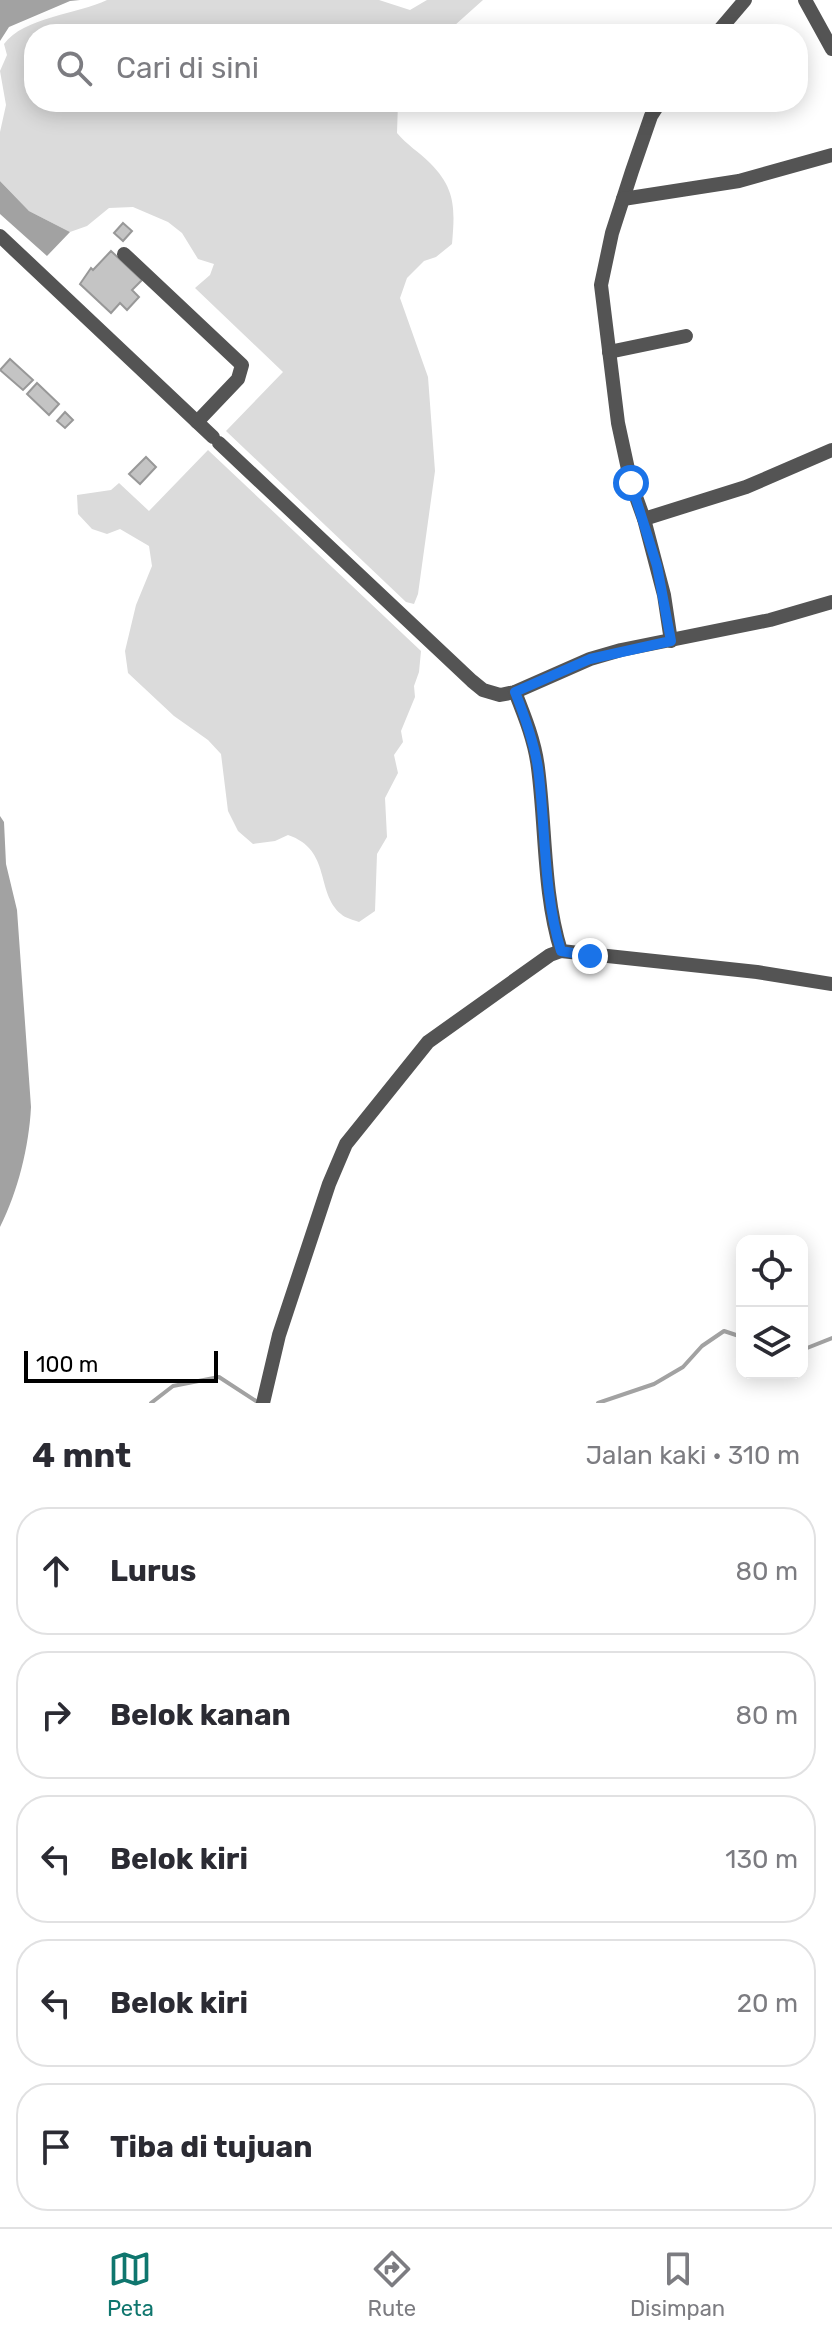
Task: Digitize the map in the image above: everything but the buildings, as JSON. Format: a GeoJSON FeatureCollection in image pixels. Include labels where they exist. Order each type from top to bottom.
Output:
{"type":"FeatureCollection","features":[{"type":"Feature","properties":{"kind":"street"},"geometry":{"type":"LineString","coordinates":[[725,24],[745,0]]}},
{"type":"Feature","properties":{"kind":"street"},"geometry":{"type":"LineString","coordinates":[[805,0],[832,49]]}},
{"type":"Feature","properties":{"kind":"street"},"geometry":{"type":"LineString","coordinates":[[654,112],[646,127],[609,244],[601,285],[618,423],[631,483],[664,595],[671,641]]}},
{"type":"Feature","properties":{"kind":"street"},"geometry":{"type":"LineString","coordinates":[[623,199],[739,181],[832,155]]}},
{"type":"Feature","properties":{"kind":"street"},"geometry":{"type":"LineString","coordinates":[[0,236],[483,690],[500,695],[515,692],[590,659],[770,620],[832,602]]}},
{"type":"Feature","properties":{"kind":"street"},"geometry":{"type":"LineString","coordinates":[[124,254],[242,365],[238,379],[197,422]]}},
{"type":"Feature","properties":{"kind":"street"},"geometry":{"type":"LineString","coordinates":[[609,352],[686,336]]}},
{"type":"Feature","properties":{"kind":"street"},"geometry":{"type":"LineString","coordinates":[[644,519],[746,487],[832,450]]}},
{"type":"Feature","properties":{"kind":"street"},"geometry":{"type":"LineString","coordinates":[[515,692],[527,722],[538,766],[547,870],[561,951]]}},
{"type":"Feature","properties":{"kind":"street"},"geometry":{"type":"LineString","coordinates":[[264,1399],[290,1299],[329,1184],[349,1139],[428,1042],[550,955],[561,951],[757,972],[832,984]]}},
{"type":"Feature","properties":{"kind":"shaded area"},"geometry":{"type":"Polygon","coordinates":[[[0,0],[80,0],[70,1],[9,27],[0,41],[0,0]]]}},
{"type":"Feature","properties":{"kind":"shaded area"},"geometry":{"type":"Polygon","coordinates":[[[107,0],[379,0],[410,10],[427,0],[483,0],[456,24],[33,24],[107,0]]]}},
{"type":"Feature","properties":{"kind":"shaded area"},"geometry":{"type":"Polygon","coordinates":[[[24,28],[24,112],[398,112],[397,133],[439,173],[449,191],[453,210],[452,244],[436,257],[424,261],[407,278],[400,298],[428,377],[435,471],[414,604],[406,602],[226,431],[283,372],[195,288],[210,275],[214,264],[198,259],[182,233],[168,222],[133,207],[109,208],[87,226],[70,232],[29,211],[0,181],[0,132],[6,105],[0,71],[7,55],[4,44],[24,28]]]}},
{"type":"Feature","properties":{"kind":"shaded area"},"geometry":{"type":"Polygon","coordinates":[[[0,181],[29,211],[70,232],[47,256],[0,214],[0,181]]]}},
{"type":"Feature","properties":{"kind":"shaded area"},"geometry":{"type":"Polygon","coordinates":[[[208,450],[421,651],[414,686],[415,697],[401,731],[403,742],[394,755],[398,773],[385,798],[387,837],[377,854],[375,911],[359,922],[343,915],[333,905],[317,861],[302,842],[288,835],[275,841],[253,844],[238,831],[228,811],[221,754],[128,673],[125,651],[136,605],[152,566],[149,546],[120,529],[107,534],[92,529],[78,514],[77,495],[111,490],[119,483],[149,511],[208,450]]]}},
{"type":"Feature","properties":{"kind":"shaded area"},"geometry":{"type":"Polygon","coordinates":[[[0,816],[4,822],[6,864],[17,910],[31,1107],[22,1168],[0,1227],[0,816]]]}},
{"type":"Feature","properties":{"kind":"waterway"},"geometry":{"type":"LineString","coordinates":[[598,1403],[654,1384],[683,1367],[702,1346],[724,1331],[736,1335]]}},
{"type":"Feature","properties":{"kind":"waterway"},"geometry":{"type":"LineString","coordinates":[[808,1348],[832,1338]]}},
{"type":"Feature","properties":{"kind":"waterway"},"geometry":{"type":"LineString","coordinates":[[151,1403],[173,1386],[219,1377],[259,1403]]}},
{"type":"Feature","properties":{"kind":"route"},"geometry":{"type":"LineString","coordinates":[[590,956],[561,951],[556,934],[538,766],[527,722],[515,692],[590,659],[671,641],[657,566],[631,483]]}}]}
